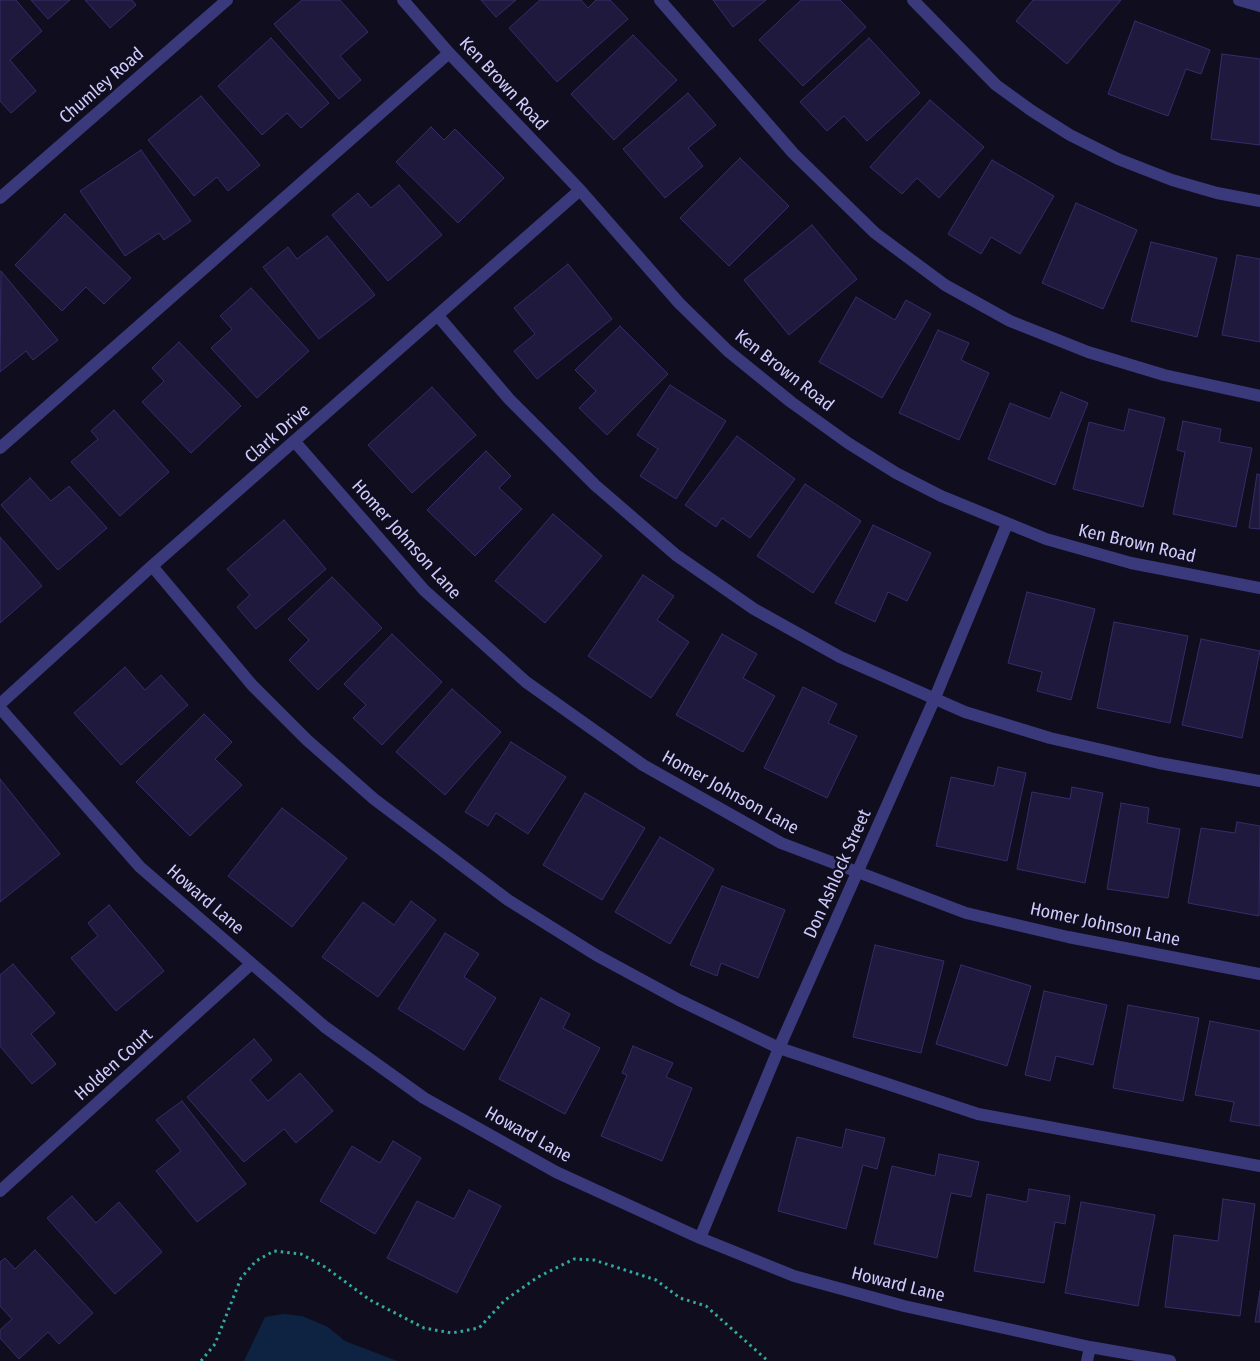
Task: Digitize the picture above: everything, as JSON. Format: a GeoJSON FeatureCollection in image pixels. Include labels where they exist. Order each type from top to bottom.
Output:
{"type":"FeatureCollection","features":[{"type":"Feature","properties":{"kind":"street","name":"Chumley Road"},"geometry":{"type":"LineString","coordinates":[[3,191],[227,0]]}},
{"type":"Feature","properties":{"kind":"street","name":"Ken Brown Road"},"geometry":{"type":"LineString","coordinates":[[403,0],[449,53],[580,190],[679,303],[728,351],[791,402],[896,473],[941,496],[1006,524],[1105,556],[1174,572],[1260,588]]}},
{"type":"Feature","properties":{"kind":"street"},"geometry":{"type":"LineString","coordinates":[[660,0],[792,153],[875,233],[945,285],[1010,321],[1088,352],[1164,375],[1260,396]]}},
{"type":"Feature","properties":{"kind":"street"},"geometry":{"type":"LineString","coordinates":[[914,0],[996,85],[1070,135],[1118,159],[1172,180],[1217,193],[1260,202]]}},
{"type":"Feature","properties":{"kind":"street"},"geometry":{"type":"LineString","coordinates":[[1240,0],[1260,6]]}},
{"type":"Feature","properties":{"kind":"street"},"geometry":{"type":"LineString","coordinates":[[0,448],[449,53]]}},
{"type":"Feature","properties":{"kind":"street","name":"Clark Drive"},"geometry":{"type":"LineString","coordinates":[[0,706],[152,566],[296,442],[580,190]]}},
{"type":"Feature","properties":{"kind":"street"},"geometry":{"type":"LineString","coordinates":[[438,316],[509,400],[556,448],[676,555],[754,609],[840,657],[934,700],[965,712],[1050,738],[1160,763],[1260,782]]}},
{"type":"Feature","properties":{"kind":"street","name":"Homer Johnson Lane"},"geometry":{"type":"LineString","coordinates":[[296,442],[424,590],[526,682],[643,765],[781,843],[966,913],[1068,938],[1260,974]]}},
{"type":"Feature","properties":{"kind":"street","name":"Don Ashlock Street"},"geometry":{"type":"LineString","coordinates":[[700,1238],[779,1048],[934,700],[1006,524]]}},
{"type":"Feature","properties":{"kind":"street"},"geometry":{"type":"LineString","coordinates":[[152,566],[252,685],[307,740],[374,799],[508,900],[596,955],[679,1000],[779,1048],[978,1114],[1260,1166]]}},
{"type":"Feature","properties":{"kind":"street","name":"Howard Lane"},"geometry":{"type":"LineString","coordinates":[[0,706],[140,867],[326,1027],[424,1098],[556,1172],[700,1238],[794,1276],[904,1306],[1090,1346],[1170,1361]]}},
{"type":"Feature","properties":{"kind":"street","name":"Holden Court"},"geometry":{"type":"LineString","coordinates":[[0,1191],[251,964]]}},
{"type":"Feature","properties":{"kind":"street"},"geometry":{"type":"LineString","coordinates":[[1087,1361],[1090,1346]]}},
{"type":"Feature","properties":{"kind":"path"},"geometry":{"type":"LineString","coordinates":[[201,1361],[215,1344],[241,1278],[256,1261],[274,1251],[301,1254],[326,1267],[370,1300],[424,1328],[452,1333],[479,1328],[505,1300],[538,1277],[574,1259],[594,1260],[656,1280],[680,1298],[706,1306],[768,1361]]}},
{"type":"Feature","properties":{"kind":"water"},"geometry":{"type":"Polygon","coordinates":[[[283,1314],[302,1316],[328,1327],[345,1341],[397,1361],[244,1361],[265,1317],[283,1314]]]}},
{"type":"Feature","properties":{"kind":"building"},"geometry":{"type":"Polygon","coordinates":[[[0,0],[16,0],[42,31],[10,60],[36,91],[11,113],[0,101],[0,0]]]}},
{"type":"Feature","properties":{"kind":"building"},"geometry":{"type":"Polygon","coordinates":[[[31,0],[70,0],[48,19],[31,0]]]}},
{"type":"Feature","properties":{"kind":"building"},"geometry":{"type":"Polygon","coordinates":[[[85,0],[132,0],[136,5],[110,28],[85,0]]]}},
{"type":"Feature","properties":{"kind":"building"},"geometry":{"type":"Polygon","coordinates":[[[302,0],[340,0],[368,32],[340,56],[361,80],[339,99],[274,24],[302,0]]]}},
{"type":"Feature","properties":{"kind":"building"},"geometry":{"type":"Polygon","coordinates":[[[481,0],[516,0],[496,17],[481,0]]]}},
{"type":"Feature","properties":{"kind":"building"},"geometry":{"type":"Polygon","coordinates":[[[540,0],[581,0],[588,8],[596,0],[610,0],[628,19],[557,82],[509,28],[540,0]]]}},
{"type":"Feature","properties":{"kind":"building"},"geometry":{"type":"Polygon","coordinates":[[[713,0],[766,0],[733,27],[713,0]]]}},
{"type":"Feature","properties":{"kind":"building"},"geometry":{"type":"Polygon","coordinates":[[[801,0],[840,0],[866,27],[803,86],[759,40],[801,0]]]}},
{"type":"Feature","properties":{"kind":"building"},"geometry":{"type":"Polygon","coordinates":[[[1033,0],[1121,0],[1067,64],[1016,21],[1033,0]]]}},
{"type":"Feature","properties":{"kind":"building"},"geometry":{"type":"Polygon","coordinates":[[[1135,21],[1210,50],[1201,74],[1186,69],[1168,116],[1108,94],[1135,21]]]}},
{"type":"Feature","properties":{"kind":"building"},"geometry":{"type":"Polygon","coordinates":[[[633,35],[677,80],[614,140],[571,94],[633,35]]]}},
{"type":"Feature","properties":{"kind":"building"},"geometry":{"type":"Polygon","coordinates":[[[271,38],[329,103],[301,128],[287,113],[262,135],[218,86],[271,38]]]}},
{"type":"Feature","properties":{"kind":"building"},"geometry":{"type":"Polygon","coordinates":[[[869,38],[920,93],[867,141],[844,116],[827,131],[800,102],[869,38]]]}},
{"type":"Feature","properties":{"kind":"building"},"geometry":{"type":"Polygon","coordinates":[[[1222,54],[1260,59],[1260,145],[1211,139],[1222,54]]]}},
{"type":"Feature","properties":{"kind":"building"},"geometry":{"type":"Polygon","coordinates":[[[688,93],[716,125],[688,148],[703,166],[665,198],[623,149],[688,93]]]}},
{"type":"Feature","properties":{"kind":"building"},"geometry":{"type":"Polygon","coordinates":[[[201,96],[260,165],[228,191],[217,177],[194,196],[148,140],[201,96]]]}},
{"type":"Feature","properties":{"kind":"building"},"geometry":{"type":"Polygon","coordinates":[[[930,100],[984,147],[939,198],[917,178],[902,194],[870,167],[930,100]]]}},
{"type":"Feature","properties":{"kind":"building"},"geometry":{"type":"Polygon","coordinates":[[[431,127],[444,140],[455,129],[504,178],[458,223],[396,162],[431,127]]]}},
{"type":"Feature","properties":{"kind":"building"},"geometry":{"type":"Polygon","coordinates":[[[141,150],[191,221],[164,240],[159,233],[125,256],[80,191],[141,150]]]}},
{"type":"Feature","properties":{"kind":"building"},"geometry":{"type":"Polygon","coordinates":[[[740,158],[789,206],[729,266],[680,218],[740,158]]]}},
{"type":"Feature","properties":{"kind":"building"},"geometry":{"type":"Polygon","coordinates":[[[992,160],[1054,196],[1020,254],[991,237],[981,254],[948,234],[992,160]]]}},
{"type":"Feature","properties":{"kind":"building"},"geometry":{"type":"Polygon","coordinates":[[[399,185],[442,235],[388,281],[332,215],[358,193],[371,208],[399,185]]]}},
{"type":"Feature","properties":{"kind":"building"},"geometry":{"type":"Polygon","coordinates":[[[1076,203],[1137,230],[1103,309],[1042,283],[1076,203]]]}},
{"type":"Feature","properties":{"kind":"building"},"geometry":{"type":"Polygon","coordinates":[[[65,214],[131,278],[104,304],[86,287],[62,311],[15,265],[65,214]]]}},
{"type":"Feature","properties":{"kind":"building"},"geometry":{"type":"Polygon","coordinates":[[[812,225],[857,279],[789,335],[744,280],[812,225]]]}},
{"type":"Feature","properties":{"kind":"building"},"geometry":{"type":"Polygon","coordinates":[[[327,236],[375,295],[319,339],[263,267],[288,247],[297,259],[327,236]]]}},
{"type":"Feature","properties":{"kind":"building"},"geometry":{"type":"Polygon","coordinates":[[[1151,242],[1217,258],[1197,337],[1131,321],[1151,242]]]}},
{"type":"Feature","properties":{"kind":"building"},"geometry":{"type":"Polygon","coordinates":[[[1237,255],[1260,259],[1260,342],[1222,335],[1237,255]]]}},
{"type":"Feature","properties":{"kind":"building"},"geometry":{"type":"Polygon","coordinates":[[[568,264],[612,319],[537,379],[514,351],[535,334],[514,308],[568,264]]]}},
{"type":"Feature","properties":{"kind":"building"},"geometry":{"type":"Polygon","coordinates":[[[1,271],[58,340],[33,360],[26,351],[0,372],[1,271]]]}},
{"type":"Feature","properties":{"kind":"building"},"geometry":{"type":"Polygon","coordinates":[[[251,288],[309,351],[257,398],[211,348],[232,329],[220,316],[251,288]]]}},
{"type":"Feature","properties":{"kind":"building"},"geometry":{"type":"Polygon","coordinates":[[[856,297],[895,320],[906,300],[931,314],[882,398],[819,362],[856,297]]]}},
{"type":"Feature","properties":{"kind":"building"},"geometry":{"type":"Polygon","coordinates":[[[620,326],[668,374],[607,435],[579,408],[596,391],[575,370],[620,326]]]}},
{"type":"Feature","properties":{"kind":"building"},"geometry":{"type":"Polygon","coordinates":[[[938,330],[969,343],[961,360],[989,373],[959,440],[899,413],[938,330]]]}},
{"type":"Feature","properties":{"kind":"building"},"geometry":{"type":"Polygon","coordinates":[[[179,342],[241,406],[191,453],[142,402],[164,381],[152,368],[179,342]]]}},
{"type":"Feature","properties":{"kind":"building"},"geometry":{"type":"Polygon","coordinates":[[[670,385],[726,421],[676,499],[640,476],[658,449],[637,435],[670,385]]]}},
{"type":"Feature","properties":{"kind":"building"},"geometry":{"type":"Polygon","coordinates":[[[432,387],[476,435],[412,493],[368,445],[432,387]]]}},
{"type":"Feature","properties":{"kind":"building"},"geometry":{"type":"Polygon","coordinates":[[[1061,392],[1088,403],[1055,485],[988,459],[1010,403],[1050,419],[1061,392]]]}},
{"type":"Feature","properties":{"kind":"building"},"geometry":{"type":"Polygon","coordinates":[[[1129,409],[1165,418],[1143,507],[1073,489],[1089,422],[1124,431],[1129,409]]]}},
{"type":"Feature","properties":{"kind":"building"},"geometry":{"type":"Polygon","coordinates":[[[114,410],[169,472],[120,516],[71,462],[98,439],[91,431],[114,410]]]}},
{"type":"Feature","properties":{"kind":"building"},"geometry":{"type":"Polygon","coordinates":[[[1183,421],[1221,429],[1219,442],[1252,448],[1236,527],[1173,514],[1185,452],[1177,450],[1183,421]]]}},
{"type":"Feature","properties":{"kind":"building"},"geometry":{"type":"Polygon","coordinates":[[[737,436],[795,479],[750,538],[722,518],[716,527],[685,505],[737,436]]]}},
{"type":"Feature","properties":{"kind":"building"},"geometry":{"type":"Polygon","coordinates":[[[486,451],[511,476],[499,488],[522,509],[475,556],[427,510],[486,451]]]}},
{"type":"Feature","properties":{"kind":"building"},"geometry":{"type":"Polygon","coordinates":[[[1257,474],[1260,475],[1260,529],[1249,528],[1257,474]]]}},
{"type":"Feature","properties":{"kind":"building"},"geometry":{"type":"Polygon","coordinates":[[[30,478],[51,501],[69,486],[107,528],[58,570],[1,505],[30,478]]]}},
{"type":"Feature","properties":{"kind":"building"},"geometry":{"type":"Polygon","coordinates":[[[805,484],[861,521],[813,593],[757,556],[805,484]]]}},
{"type":"Feature","properties":{"kind":"building"},"geometry":{"type":"Polygon","coordinates":[[[553,514],[602,556],[545,623],[495,581],[553,514]]]}},
{"type":"Feature","properties":{"kind":"building"},"geometry":{"type":"Polygon","coordinates":[[[284,520],[326,569],[256,629],[237,607],[250,595],[227,569],[284,520]]]}},
{"type":"Feature","properties":{"kind":"building"},"geometry":{"type":"Polygon","coordinates":[[[873,525],[931,553],[907,601],[888,592],[875,622],[835,603],[873,525]]]}},
{"type":"Feature","properties":{"kind":"building"},"geometry":{"type":"Polygon","coordinates":[[[0,537],[42,586],[0,623],[0,537]]]}},
{"type":"Feature","properties":{"kind":"building"},"geometry":{"type":"Polygon","coordinates":[[[643,575],[674,596],[657,620],[689,642],[651,698],[588,656],[643,575]]]}},
{"type":"Feature","properties":{"kind":"building"},"geometry":{"type":"Polygon","coordinates":[[[332,577],[382,628],[318,690],[289,660],[309,640],[288,619],[332,577]]]}},
{"type":"Feature","properties":{"kind":"building"},"geometry":{"type":"Polygon","coordinates":[[[1027,592],[1095,609],[1071,700],[1037,691],[1042,672],[1008,663],[1027,592]]]}},
{"type":"Feature","properties":{"kind":"building"},"geometry":{"type":"Polygon","coordinates":[[[1114,622],[1188,636],[1170,723],[1097,708],[1114,622]]]}},
{"type":"Feature","properties":{"kind":"building"},"geometry":{"type":"Polygon","coordinates":[[[392,634],[442,682],[382,745],[353,718],[366,705],[344,684],[392,634]]]}},
{"type":"Feature","properties":{"kind":"building"},"geometry":{"type":"Polygon","coordinates":[[[722,634],[757,654],[743,678],[775,696],[743,752],[676,715],[722,634]]]}},
{"type":"Feature","properties":{"kind":"building"},"geometry":{"type":"Polygon","coordinates":[[[1201,639],[1260,651],[1242,738],[1182,725],[1201,639]]]}},
{"type":"Feature","properties":{"kind":"building"},"geometry":{"type":"Polygon","coordinates":[[[125,667],[145,690],[161,675],[188,705],[121,765],[74,713],[125,667]]]}},
{"type":"Feature","properties":{"kind":"building"},"geometry":{"type":"Polygon","coordinates":[[[803,687],[837,704],[828,723],[857,736],[827,798],[764,768],[803,687]]]}},
{"type":"Feature","properties":{"kind":"building"},"geometry":{"type":"Polygon","coordinates":[[[452,689],[501,732],[445,795],[396,752],[452,689]]]}},
{"type":"Feature","properties":{"kind":"building"},"geometry":{"type":"Polygon","coordinates":[[[204,714],[232,742],[215,759],[242,785],[190,836],[136,782],[204,714]]]}},
{"type":"Feature","properties":{"kind":"building"},"geometry":{"type":"Polygon","coordinates":[[[511,742],[566,777],[528,834],[496,813],[488,826],[465,812],[511,742]]]}},
{"type":"Feature","properties":{"kind":"building"},"geometry":{"type":"Polygon","coordinates":[[[998,767],[1026,773],[1007,861],[936,846],[951,777],[994,786],[998,767]]]}},
{"type":"Feature","properties":{"kind":"building"},"geometry":{"type":"Polygon","coordinates":[[[0,779],[60,854],[0,902],[0,779]]]}},
{"type":"Feature","properties":{"kind":"building"},"geometry":{"type":"Polygon","coordinates":[[[1072,787],[1103,793],[1085,883],[1017,869],[1032,792],[1070,799],[1072,787]]]}},
{"type":"Feature","properties":{"kind":"building"},"geometry":{"type":"Polygon","coordinates":[[[585,793],[645,828],[602,900],[543,865],[585,793]]]}},
{"type":"Feature","properties":{"kind":"building"},"geometry":{"type":"Polygon","coordinates":[[[1121,803],[1149,808],[1147,823],[1180,829],[1168,898],[1107,889],[1121,803]]]}},
{"type":"Feature","properties":{"kind":"building"},"geometry":{"type":"Polygon","coordinates":[[[282,808],[347,858],[292,927],[228,876],[282,808]]]}},
{"type":"Feature","properties":{"kind":"building"},"geometry":{"type":"Polygon","coordinates":[[[1237,822],[1260,826],[1259,916],[1188,903],[1201,828],[1235,833],[1237,822]]]}},
{"type":"Feature","properties":{"kind":"building"},"geometry":{"type":"Polygon","coordinates":[[[660,837],[714,869],[670,944],[615,912],[660,837]]]}},
{"type":"Feature","properties":{"kind":"building"},"geometry":{"type":"Polygon","coordinates":[[[722,886],[785,910],[758,978],[721,963],[717,976],[690,965],[722,886]]]}},
{"type":"Feature","properties":{"kind":"building"},"geometry":{"type":"Polygon","coordinates":[[[411,901],[436,920],[378,997],[322,957],[363,902],[394,925],[411,901]]]}},
{"type":"Feature","properties":{"kind":"building"},"geometry":{"type":"Polygon","coordinates":[[[109,905],[164,971],[116,1011],[71,958],[98,936],[88,923],[109,905]]]}},
{"type":"Feature","properties":{"kind":"building"},"geometry":{"type":"Polygon","coordinates":[[[445,933],[479,954],[464,977],[496,998],[464,1050],[398,1009],[445,933]]]}},
{"type":"Feature","properties":{"kind":"building"},"geometry":{"type":"Polygon","coordinates":[[[875,945],[944,961],[921,1053],[853,1037],[875,945]]]}},
{"type":"Feature","properties":{"kind":"building"},"geometry":{"type":"Polygon","coordinates":[[[13,964],[55,1013],[31,1034],[56,1064],[32,1084],[0,1046],[0,975],[13,964]]]}},
{"type":"Feature","properties":{"kind":"building"},"geometry":{"type":"Polygon","coordinates":[[[961,965],[1031,986],[1007,1066],[936,1044],[961,965]]]}},
{"type":"Feature","properties":{"kind":"building"},"geometry":{"type":"Polygon","coordinates":[[[1044,991],[1107,1005],[1093,1065],[1056,1056],[1050,1081],[1025,1075],[1044,991]]]}},
{"type":"Feature","properties":{"kind":"building"},"geometry":{"type":"Polygon","coordinates":[[[541,998],[570,1014],[563,1028],[600,1048],[565,1114],[499,1079],[541,998]]]}},
{"type":"Feature","properties":{"kind":"building"},"geometry":{"type":"Polygon","coordinates":[[[1128,1005],[1199,1018],[1183,1101],[1113,1088],[1128,1005]]]}},
{"type":"Feature","properties":{"kind":"building"},"geometry":{"type":"Polygon","coordinates":[[[1210,1021],[1260,1031],[1260,1126],[1230,1121],[1234,1102],[1195,1095],[1210,1021]]]}},
{"type":"Feature","properties":{"kind":"building"},"geometry":{"type":"Polygon","coordinates":[[[254,1039],[272,1060],[250,1080],[268,1101],[300,1073],[333,1111],[296,1143],[284,1129],[244,1162],[187,1097],[254,1039]]]}},
{"type":"Feature","properties":{"kind":"building"},"geometry":{"type":"Polygon","coordinates":[[[633,1046],[673,1063],[666,1077],[692,1088],[662,1161],[601,1136],[627,1075],[622,1073],[633,1046]]]}},
{"type":"Feature","properties":{"kind":"building"},"geometry":{"type":"Polygon","coordinates":[[[182,1101],[246,1184],[197,1222],[156,1171],[181,1151],[156,1120],[182,1101]]]}},
{"type":"Feature","properties":{"kind":"building"},"geometry":{"type":"Polygon","coordinates":[[[846,1129],[885,1138],[877,1169],[863,1165],[846,1229],[778,1211],[797,1137],[842,1148],[846,1129]]]}},
{"type":"Feature","properties":{"kind":"building"},"geometry":{"type":"Polygon","coordinates":[[[393,1141],[421,1158],[375,1234],[320,1201],[352,1146],[380,1163],[393,1141]]]}},
{"type":"Feature","properties":{"kind":"building"},"geometry":{"type":"Polygon","coordinates":[[[939,1154],[979,1162],[971,1197],[951,1193],[937,1258],[874,1244],[892,1166],[935,1176],[939,1154]]]}},
{"type":"Feature","properties":{"kind":"building"},"geometry":{"type":"Polygon","coordinates":[[[1029,1189],[1070,1196],[1065,1224],[1055,1222],[1044,1283],[974,1271],[987,1194],[1027,1202],[1029,1189]]]}},
{"type":"Feature","properties":{"kind":"building"},"geometry":{"type":"Polygon","coordinates":[[[469,1190],[501,1206],[457,1293],[387,1258],[417,1201],[454,1219],[469,1190]]]}},
{"type":"Feature","properties":{"kind":"building"},"geometry":{"type":"Polygon","coordinates":[[[72,1196],[96,1223],[119,1202],[162,1252],[115,1294],[47,1218],[72,1196]]]}},
{"type":"Feature","properties":{"kind":"building"},"geometry":{"type":"Polygon","coordinates":[[[1223,1199],[1255,1204],[1240,1316],[1165,1307],[1174,1235],[1218,1241],[1223,1199]]]}},
{"type":"Feature","properties":{"kind":"building"},"geometry":{"type":"Polygon","coordinates":[[[1081,1202],[1155,1215],[1138,1306],[1065,1293],[1081,1202]]]}},
{"type":"Feature","properties":{"kind":"building"},"geometry":{"type":"Polygon","coordinates":[[[35,1250],[93,1313],[59,1344],[48,1332],[19,1359],[0,1338],[0,1330],[12,1319],[0,1306],[0,1262],[5,1258],[15,1269],[35,1250]]]}},
{"type":"Feature","properties":{"kind":"building"},"geometry":{"type":"Polygon","coordinates":[[[1260,1291],[1260,1322],[1255,1322],[1260,1291]]]}}]}
